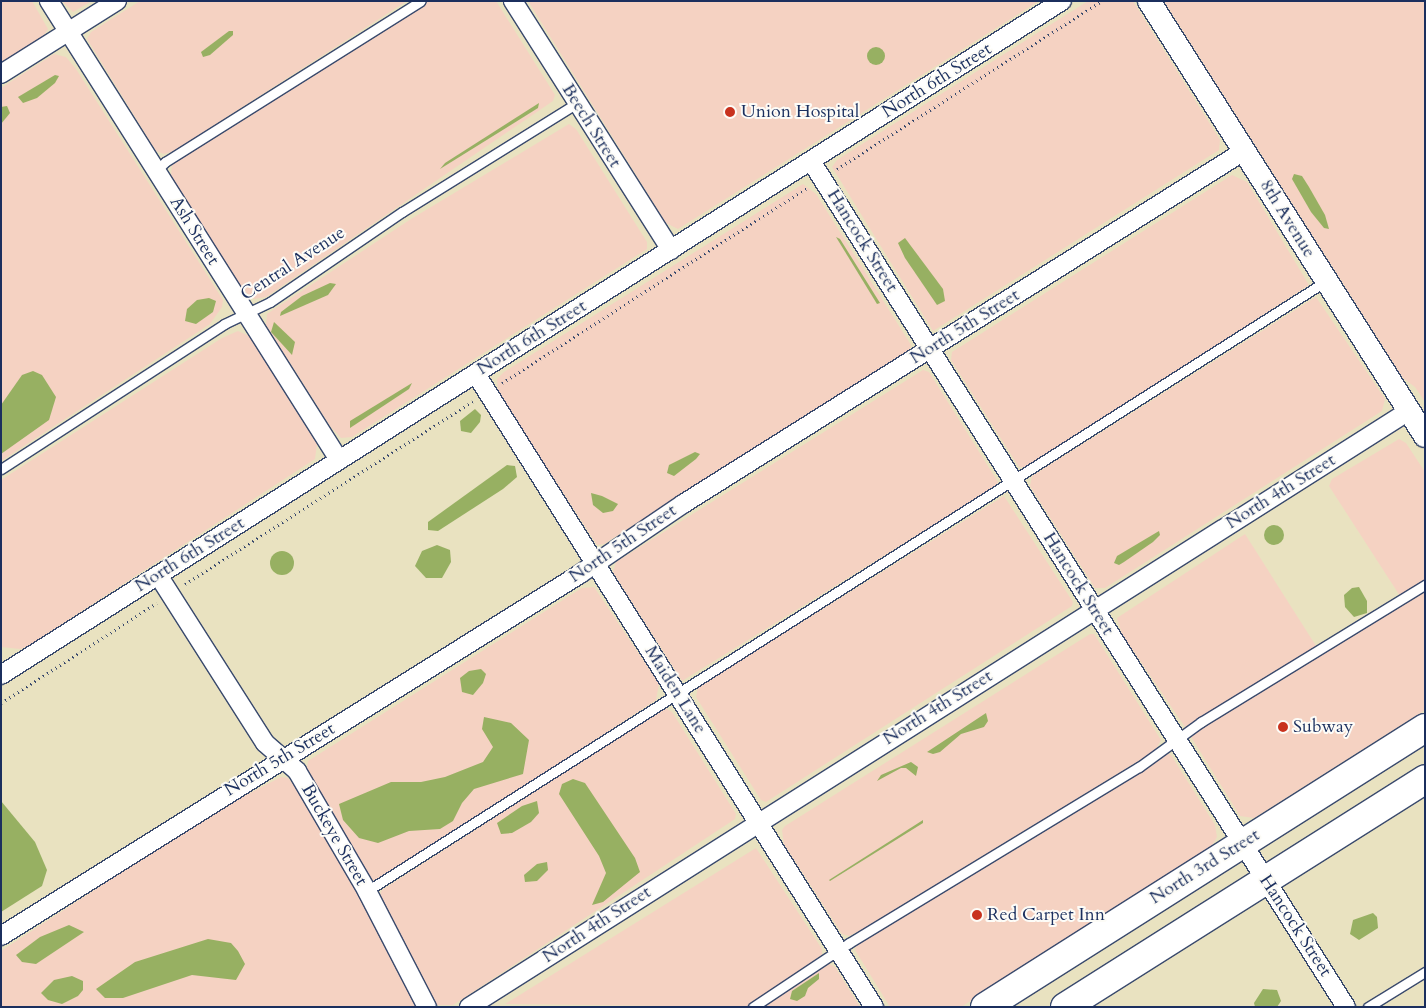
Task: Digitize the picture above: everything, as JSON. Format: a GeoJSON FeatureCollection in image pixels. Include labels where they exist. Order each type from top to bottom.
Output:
{"type":"FeatureCollection","features":[{"type":"Feature","properties":{"kind":"highway","name":"North 3rd Street"},"geometry":{"type":"LineString","coordinates":[[985,1007],[1425,728]]}},
{"type":"Feature","properties":{"kind":"highway"},"geometry":{"type":"LineString","coordinates":[[1065,1007],[1425,780]]}},
{"type":"Feature","properties":{"kind":"street","name":"Ash Street"},"geometry":{"type":"LineString","coordinates":[[49,1],[340,460]]}},
{"type":"Feature","properties":{"kind":"street"},"geometry":{"type":"LineString","coordinates":[[1,74],[117,1]]}},
{"type":"Feature","properties":{"kind":"street","name":"Beech Street"},"geometry":{"type":"LineString","coordinates":[[513,1],[671,250]]}},
{"type":"Feature","properties":{"kind":"street","name":"North 6th Street"},"geometry":{"type":"LineString","coordinates":[[2,672],[476,374],[1062,1]]}},
{"type":"Feature","properties":{"kind":"street","name":"8th Avenue"},"geometry":{"type":"LineString","coordinates":[[1149,1],[1425,436]]}},
{"type":"Feature","properties":{"kind":"street","name":"North 5th Street"},"geometry":{"type":"LineString","coordinates":[[1,936],[1244,151]]}},
{"type":"Feature","properties":{"kind":"street","name":"Hancock Street"},"geometry":{"type":"LineString","coordinates":[[811,161],[1346,1007]]}},
{"type":"Feature","properties":{"kind":"street","name":"Maiden Lane"},"geometry":{"type":"LineString","coordinates":[[476,374],[874,1007]]}},
{"type":"Feature","properties":{"kind":"street","name":"North 4th Street"},"geometry":{"type":"LineString","coordinates":[[469,1007],[1409,411]]}},
{"type":"Feature","properties":{"kind":"street","name":"Buckeye Street"},"geometry":{"type":"LineString","coordinates":[[158,575],[265,743],[297,771],[367,892],[427,1007]]}},
{"type":"Feature","properties":{"kind":"lane"},"geometry":{"type":"LineString","coordinates":[[156,171],[165,162],[421,1]]}},
{"type":"Feature","properties":{"kind":"lane","name":"Central Avenue"},"geometry":{"type":"LineString","coordinates":[[1,469],[224,324],[270,302],[402,212],[577,103]]}},
{"type":"Feature","properties":{"kind":"lane"},"geometry":{"type":"LineString","coordinates":[[367,892],[677,693],[1014,482],[1326,281]]}},
{"type":"Feature","properties":{"kind":"lane"},"geometry":{"type":"LineString","coordinates":[[752,1007],[839,951],[1139,767],[1176,738],[1425,585]]}},
{"type":"Feature","properties":{"kind":"lane"},"geometry":{"type":"LineString","coordinates":[[1368,1007],[1425,972]]}},
{"type":"Feature","properties":{"kind":"path"},"geometry":{"type":"LineString","coordinates":[[1,703],[1102,1]]}},
{"type":"Feature","properties":{"kind":"shaded area"},"geometry":{"type":"Polygon","coordinates":[[[1,1],[32,1],[48,29],[42,38],[1,64],[1,1]]]}},
{"type":"Feature","properties":{"kind":"shaded area"},"geometry":{"type":"Polygon","coordinates":[[[62,1],[92,1],[73,12],[62,1]]]}},
{"type":"Feature","properties":{"kind":"shaded area"},"geometry":{"type":"Polygon","coordinates":[[[140,1],[407,1],[174,151],[164,154],[156,151],[87,39],[91,32],[140,1]]]}},
{"type":"Feature","properties":{"kind":"shaded area"},"geometry":{"type":"Polygon","coordinates":[[[428,1],[496,1],[555,95],[553,101],[266,297],[254,299],[244,291],[171,176],[172,164],[428,1]]]}},
{"type":"Feature","properties":{"kind":"shaded area","name":"Union Hospital"},"geometry":{"type":"Polygon","coordinates":[[[528,1],[1039,1],[678,229],[666,223],[528,1]]]}},
{"type":"Feature","properties":{"kind":"shaded area"},"geometry":{"type":"Polygon","coordinates":[[[1088,1],[1133,1],[1220,140],[1219,150],[933,331],[832,167],[837,160],[1088,1]]]}},
{"type":"Feature","properties":{"kind":"shaded area"},"geometry":{"type":"Polygon","coordinates":[[[1164,1],[1425,1],[1425,402],[1415,387],[1403,378],[1164,1]]]}},
{"type":"Feature","properties":{"kind":"shaded area"},"geometry":{"type":"Polygon","coordinates":[[[54,54],[66,57],[76,69],[223,300],[222,307],[210,324],[1,461],[1,88],[54,54]]]}},
{"type":"Feature","properties":{"kind":"shaded area"},"geometry":{"type":"Polygon","coordinates":[[[569,124],[576,129],[647,242],[647,249],[352,437],[341,438],[330,426],[266,325],[267,314],[411,219],[569,124]]]}},
{"type":"Feature","properties":{"kind":"shaded area"},"geometry":{"type":"Polygon","coordinates":[[[1232,175],[1247,182],[1309,285],[1027,467],[1019,467],[951,360],[952,352],[1232,175]]]}},
{"type":"Feature","properties":{"kind":"shaded area"},"geometry":{"type":"Polygon","coordinates":[[[803,184],[816,194],[911,345],[910,349],[604,544],[597,545],[498,392],[497,379],[504,372],[803,184]]]}},
{"type":"Feature","properties":{"kind":"shaded area"},"geometry":{"type":"Polygon","coordinates":[[[1316,297],[1385,399],[1382,411],[1105,588],[1095,588],[1030,486],[1032,476],[1316,297]]]}},
{"type":"Feature","properties":{"kind":"shaded area"},"geometry":{"type":"Polygon","coordinates":[[[238,331],[249,336],[317,444],[315,459],[28,646],[20,649],[1,647],[1,480],[222,338],[238,331]]]}},
{"type":"Feature","properties":{"kind":"shaded area"},"geometry":{"type":"Polygon","coordinates":[[[923,370],[929,372],[998,482],[996,486],[682,681],[613,572],[616,562],[923,370]]]}},
{"type":"Feature","properties":{"kind":"shaded area"},"geometry":{"type":"Polygon","coordinates":[[[1399,439],[1406,443],[1425,472],[1425,579],[1400,596],[1329,486],[1332,479],[1399,439]]]}},
{"type":"Feature","properties":{"kind":"shaded area"},"geometry":{"type":"Polygon","coordinates":[[[1004,496],[1073,602],[1072,606],[766,802],[761,800],[696,697],[698,687],[1004,496]]]}},
{"type":"Feature","properties":{"kind":"shaded area"},"geometry":{"type":"Polygon","coordinates":[[[1245,534],[1318,649],[1185,727],[1122,634],[1117,618],[1245,534]]]}},
{"type":"Feature","properties":{"kind":"shaded area"},"geometry":{"type":"Polygon","coordinates":[[[594,587],[659,684],[656,700],[382,879],[371,881],[306,773],[308,761],[582,588],[594,587]]]}},
{"type":"Feature","properties":{"kind":"shaded area"},"geometry":{"type":"Polygon","coordinates":[[[1425,590],[1425,710],[1254,818],[1240,816],[1190,735],[1425,590]]]}},
{"type":"Feature","properties":{"kind":"shaded area"},"geometry":{"type":"Polygon","coordinates":[[[1090,634],[1094,634],[1161,740],[1155,751],[861,930],[849,936],[842,934],[784,844],[782,830],[785,826],[1090,634]]]}},
{"type":"Feature","properties":{"kind":"shaded area"},"geometry":{"type":"Polygon","coordinates":[[[665,708],[672,712],[736,814],[735,819],[453,1005],[434,1005],[379,897],[382,890],[665,708]]]}},
{"type":"Feature","properties":{"kind":"shaded area"},"geometry":{"type":"Polygon","coordinates":[[[1166,753],[1171,755],[1215,825],[1217,837],[1211,847],[961,1007],[890,1007],[855,950],[857,943],[1166,753]]]}},
{"type":"Feature","properties":{"kind":"shaded area"},"geometry":{"type":"Polygon","coordinates":[[[281,777],[288,778],[301,794],[351,879],[418,1007],[1,1007],[1,951],[219,809],[281,777]]]}},
{"type":"Feature","properties":{"kind":"shaded area"},"geometry":{"type":"Polygon","coordinates":[[[756,848],[822,949],[822,955],[746,1007],[505,1004],[756,848]]]}},
{"type":"Feature","properties":{"kind":"shaded area"},"geometry":{"type":"Polygon","coordinates":[[[829,964],[835,967],[860,1007],[760,1007],[829,964]]]}},
{"type":"Feature","properties":{"kind":"green space"},"geometry":{"type":"Polygon","coordinates":[[[229,31],[233,31],[233,35],[210,55],[203,57],[201,52],[229,31]]]}},
{"type":"Feature","properties":{"kind":"green space"},"geometry":{"type":"Polygon","coordinates":[[[872,47],[880,47],[885,52],[883,63],[872,65],[867,60],[867,52],[872,47]]]}},
{"type":"Feature","properties":{"kind":"green space"},"geometry":{"type":"Polygon","coordinates":[[[55,75],[59,76],[55,83],[37,98],[23,103],[18,97],[55,75]]]}},
{"type":"Feature","properties":{"kind":"green space"},"geometry":{"type":"Polygon","coordinates":[[[539,103],[538,108],[440,169],[445,163],[539,103]]]}},
{"type":"Feature","properties":{"kind":"green space"},"geometry":{"type":"Polygon","coordinates":[[[7,106],[10,113],[1,124],[1,107],[7,106]]]}},
{"type":"Feature","properties":{"kind":"green space"},"geometry":{"type":"Polygon","coordinates":[[[1294,174],[1302,176],[1309,187],[1325,215],[1329,229],[1324,228],[1311,212],[1292,179],[1294,174]]]}},
{"type":"Feature","properties":{"kind":"green space"},"geometry":{"type":"Polygon","coordinates":[[[836,237],[840,239],[880,303],[877,304],[836,237]]]}},
{"type":"Feature","properties":{"kind":"green space"},"geometry":{"type":"Polygon","coordinates":[[[905,238],[943,289],[945,301],[937,305],[905,258],[898,243],[905,238]]]}},
{"type":"Feature","properties":{"kind":"green space"},"geometry":{"type":"Polygon","coordinates":[[[330,283],[336,284],[328,295],[280,316],[281,312],[302,296],[330,283]]]}},
{"type":"Feature","properties":{"kind":"green space"},"geometry":{"type":"Polygon","coordinates":[[[209,298],[216,301],[213,312],[196,324],[185,321],[187,309],[197,300],[209,298]]]}},
{"type":"Feature","properties":{"kind":"green space"},"geometry":{"type":"Polygon","coordinates":[[[274,322],[295,342],[292,355],[271,332],[274,322]]]}},
{"type":"Feature","properties":{"kind":"green space"},"geometry":{"type":"Polygon","coordinates":[[[33,371],[42,375],[56,397],[49,420],[1,454],[1,405],[22,375],[33,371]]]}},
{"type":"Feature","properties":{"kind":"green space"},"geometry":{"type":"Polygon","coordinates":[[[412,383],[409,389],[350,428],[350,421],[412,383]]]}},
{"type":"Feature","properties":{"kind":"green space"},"geometry":{"type":"Polygon","coordinates":[[[475,409],[481,415],[480,422],[471,433],[461,431],[460,421],[475,409]]]}},
{"type":"Feature","properties":{"kind":"green space"},"geometry":{"type":"Polygon","coordinates":[[[695,452],[700,454],[674,476],[667,473],[669,465],[695,452]]]}},
{"type":"Feature","properties":{"kind":"green space"},"geometry":{"type":"Polygon","coordinates":[[[507,465],[515,466],[517,477],[503,489],[438,531],[428,530],[428,522],[507,465]]]}},
{"type":"Feature","properties":{"kind":"green space"},"geometry":{"type":"Polygon","coordinates":[[[591,493],[618,504],[613,511],[603,513],[593,505],[591,493]]]}},
{"type":"Feature","properties":{"kind":"green space"},"geometry":{"type":"Polygon","coordinates":[[[1270,525],[1278,525],[1284,531],[1284,539],[1278,545],[1270,545],[1264,539],[1264,531],[1270,525]]]}},
{"type":"Feature","properties":{"kind":"green space"},"geometry":{"type":"Polygon","coordinates":[[[1159,531],[1160,535],[1153,542],[1119,565],[1114,563],[1117,556],[1159,531]]]}},
{"type":"Feature","properties":{"kind":"green space"},"geometry":{"type":"Polygon","coordinates":[[[437,545],[450,550],[451,562],[442,578],[426,578],[415,566],[422,551],[437,545]]]}},
{"type":"Feature","properties":{"kind":"green space"},"geometry":{"type":"Polygon","coordinates":[[[282,551],[287,552],[293,558],[293,568],[287,574],[282,575],[277,574],[271,568],[270,563],[271,558],[277,552],[282,551]]]}},
{"type":"Feature","properties":{"kind":"green space"},"geometry":{"type":"Polygon","coordinates":[[[1359,587],[1367,601],[1367,613],[1354,617],[1345,607],[1344,595],[1352,588],[1359,587]]]}},
{"type":"Feature","properties":{"kind":"green space"},"geometry":{"type":"Polygon","coordinates":[[[481,669],[486,674],[483,683],[473,695],[462,692],[460,678],[469,671],[481,669]]]}},
{"type":"Feature","properties":{"kind":"green space"},"geometry":{"type":"Polygon","coordinates":[[[986,713],[988,721],[984,727],[961,734],[940,752],[933,754],[927,752],[986,713]]]}},
{"type":"Feature","properties":{"kind":"green space"},"geometry":{"type":"Polygon","coordinates":[[[484,717],[511,723],[529,740],[523,774],[474,789],[462,803],[453,821],[440,829],[409,831],[378,843],[359,838],[343,820],[339,804],[391,782],[421,782],[445,777],[483,762],[493,747],[482,729],[484,717]]]}},
{"type":"Feature","properties":{"kind":"green space"},"geometry":{"type":"Polygon","coordinates":[[[911,762],[918,767],[916,776],[906,768],[901,768],[877,781],[881,775],[911,762]]]}},
{"type":"Feature","properties":{"kind":"green space"},"geometry":{"type":"Polygon","coordinates":[[[573,779],[585,783],[635,858],[640,872],[603,902],[592,905],[606,873],[599,856],[559,794],[562,784],[573,779]]]}},
{"type":"Feature","properties":{"kind":"green space"},"geometry":{"type":"Polygon","coordinates":[[[1,801],[35,842],[47,870],[42,886],[1,912],[1,801]]]}},
{"type":"Feature","properties":{"kind":"green space"},"geometry":{"type":"Polygon","coordinates":[[[537,801],[539,813],[531,822],[512,833],[501,834],[497,823],[522,806],[537,801]]]}},
{"type":"Feature","properties":{"kind":"green space"},"geometry":{"type":"Polygon","coordinates":[[[923,820],[923,823],[829,880],[923,820]]]}},
{"type":"Feature","properties":{"kind":"green space"},"geometry":{"type":"Polygon","coordinates":[[[547,862],[548,870],[537,881],[525,882],[524,875],[537,864],[547,862]]]}},
{"type":"Feature","properties":{"kind":"green space"},"geometry":{"type":"Polygon","coordinates":[[[1373,913],[1377,917],[1378,928],[1359,940],[1350,934],[1353,920],[1373,913]]]}},
{"type":"Feature","properties":{"kind":"green space"},"geometry":{"type":"Polygon","coordinates":[[[69,925],[84,932],[36,964],[22,962],[16,955],[40,937],[69,925]]]}},
{"type":"Feature","properties":{"kind":"green space"},"geometry":{"type":"Polygon","coordinates":[[[208,939],[231,943],[238,951],[245,964],[236,980],[192,975],[123,998],[105,998],[96,989],[135,962],[208,939]]]}},
{"type":"Feature","properties":{"kind":"green space"},"geometry":{"type":"Polygon","coordinates":[[[819,973],[819,979],[808,988],[805,996],[797,1001],[790,999],[792,991],[819,973]]]}},
{"type":"Feature","properties":{"kind":"green space"},"geometry":{"type":"Polygon","coordinates":[[[72,976],[83,981],[83,990],[78,996],[62,1004],[48,1000],[41,993],[54,980],[72,976]]]}},
{"type":"Feature","properties":{"kind":"green space"},"geometry":{"type":"Polygon","coordinates":[[[1263,989],[1277,990],[1281,1001],[1277,1007],[1255,1007],[1254,1003],[1263,989]]]}},
{"type":"Feature","properties":{"kind":"place","name":"Union Hospital"},"geometry":{"type":"Point","coordinates":[730,112]}},
{"type":"Feature","properties":{"kind":"place","name":"Subway"},"geometry":{"type":"Point","coordinates":[1283,727]}},
{"type":"Feature","properties":{"kind":"place","name":"Red Carpet Inn"},"geometry":{"type":"Point","coordinates":[977,915]}}]}
